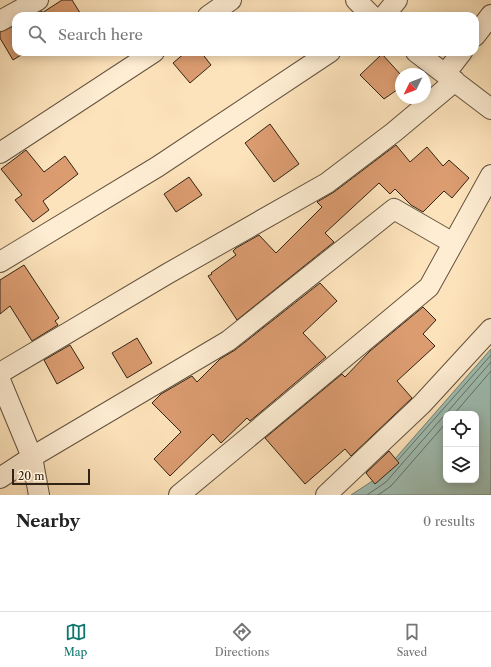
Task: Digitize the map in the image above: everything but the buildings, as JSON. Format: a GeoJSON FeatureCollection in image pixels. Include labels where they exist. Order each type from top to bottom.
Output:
{"type":"FeatureCollection","features":[{"type":"Feature","properties":{"kind":"street"},"geometry":{"type":"LineString","coordinates":[[16,12],[38,0]]}},
{"type":"Feature","properties":{"kind":"street"},"geometry":{"type":"LineString","coordinates":[[214,12],[231,0]]}},
{"type":"Feature","properties":{"kind":"street"},"geometry":{"type":"LineString","coordinates":[[356,0],[368,12]]}},
{"type":"Feature","properties":{"kind":"street"},"geometry":{"type":"LineString","coordinates":[[388,12],[398,0]]}},
{"type":"Feature","properties":{"kind":"street"},"geometry":{"type":"LineString","coordinates":[[0,21],[12,14]]}},
{"type":"Feature","properties":{"kind":"street"},"geometry":{"type":"LineString","coordinates":[[479,31],[491,15]]}},
{"type":"Feature","properties":{"kind":"street"},"geometry":{"type":"LineString","coordinates":[[0,153],[148,56]]}},
{"type":"Feature","properties":{"kind":"street"},"geometry":{"type":"LineString","coordinates":[[0,262],[156,167],[324,56]]}},
{"type":"Feature","properties":{"kind":"street"},"geometry":{"type":"LineString","coordinates":[[421,56],[491,109]]}},
{"type":"Feature","properties":{"kind":"street"},"geometry":{"type":"LineString","coordinates":[[0,373],[167,274],[327,183],[394,132],[450,78],[460,56]]}},
{"type":"Feature","properties":{"kind":"street"},"geometry":{"type":"LineString","coordinates":[[179,495],[429,287],[491,175]]}},
{"type":"Feature","properties":{"kind":"street"},"geometry":{"type":"LineString","coordinates":[[0,478],[32,457],[228,340],[394,209],[453,243]]}},
{"type":"Feature","properties":{"kind":"street"},"geometry":{"type":"LineString","coordinates":[[326,495],[422,404],[491,329]]}},
{"type":"Feature","properties":{"kind":"street"},"geometry":{"type":"LineString","coordinates":[[0,380],[32,457],[39,495]]}},
{"type":"Feature","properties":{"kind":"water"},"geometry":{"type":"Polygon","coordinates":[[[491,349],[491,495],[351,495],[380,476],[491,349]]]}}]}
